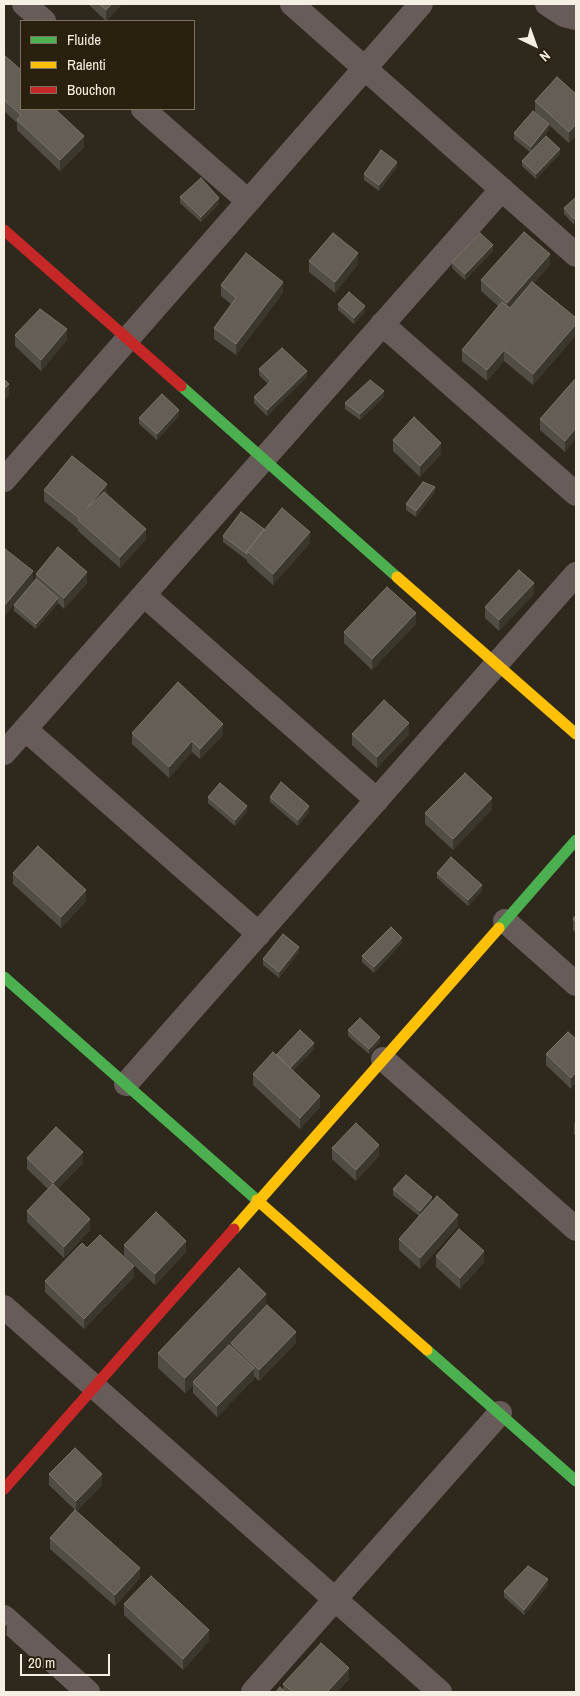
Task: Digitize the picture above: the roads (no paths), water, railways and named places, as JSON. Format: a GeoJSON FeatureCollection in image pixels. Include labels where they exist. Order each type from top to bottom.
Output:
{"type":"FeatureCollection","features":[{"type":"Feature","properties":{"kind":"street"},"geometry":{"type":"LineString","coordinates":[[24,4],[43,20]]}},
{"type":"Feature","properties":{"kind":"street"},"geometry":{"type":"LineString","coordinates":[[292,4],[576,255]]}},
{"type":"Feature","properties":{"kind":"street"},"geometry":{"type":"LineString","coordinates":[[6,473],[421,4]]}},
{"type":"Feature","properties":{"kind":"street"},"geometry":{"type":"LineString","coordinates":[[547,4],[564,15],[576,18]]}},
{"type":"Feature","properties":{"kind":"street"},"geometry":{"type":"LineString","coordinates":[[144,110],[248,201]]}},
{"type":"Feature","properties":{"kind":"street"},"geometry":{"type":"LineString","coordinates":[[4,753],[502,189]]}},
{"type":"Feature","properties":{"kind":"street"},"geometry":{"type":"LineString","coordinates":[[4,230],[576,734]]}},
{"type":"Feature","properties":{"kind":"street"},"geometry":{"type":"LineString","coordinates":[[382,324],[576,494]]}},
{"type":"Feature","properties":{"kind":"street"},"geometry":{"type":"LineString","coordinates":[[126,1084],[576,574]]}},
{"type":"Feature","properties":{"kind":"street"},"geometry":{"type":"LineString","coordinates":[[144,594],[377,800]]}},
{"type":"Feature","properties":{"kind":"street"},"geometry":{"type":"LineString","coordinates":[[26,728],[259,934]]}},
{"type":"Feature","properties":{"kind":"street"},"geometry":{"type":"LineString","coordinates":[[4,1488],[576,840]]}},
{"type":"Feature","properties":{"kind":"street"},"geometry":{"type":"LineString","coordinates":[[505,921],[576,984]]}},
{"type":"Feature","properties":{"kind":"street"},"geometry":{"type":"LineString","coordinates":[[4,977],[576,1481]]}},
{"type":"Feature","properties":{"kind":"street"},"geometry":{"type":"LineString","coordinates":[[383,1058],[576,1228]]}},
{"type":"Feature","properties":{"kind":"street"},"geometry":{"type":"LineString","coordinates":[[4,1308],[440,1692]]}},
{"type":"Feature","properties":{"kind":"street"},"geometry":{"type":"LineString","coordinates":[[253,1692],[500,1413]]}},
{"type":"Feature","properties":{"kind":"street"},"geometry":{"type":"LineString","coordinates":[[4,1617],[88,1692]]}}]}
